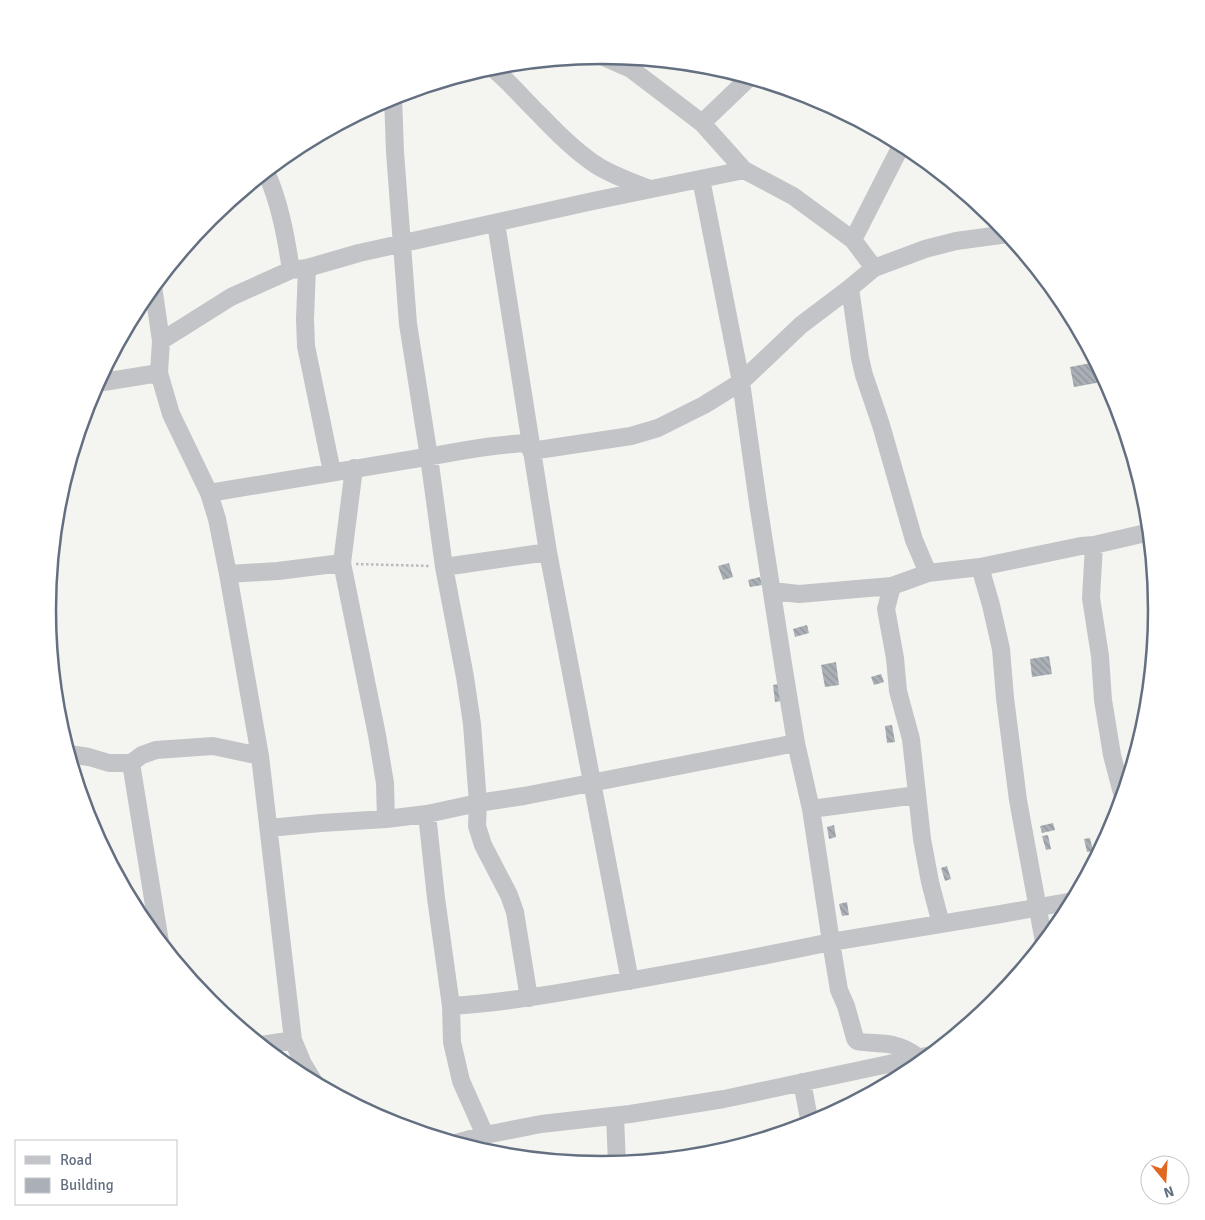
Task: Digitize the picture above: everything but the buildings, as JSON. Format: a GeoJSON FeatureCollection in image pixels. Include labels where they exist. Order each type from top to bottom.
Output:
{"type":"FeatureCollection","features":[{"type":"Feature","properties":{"kind":"street"},"geometry":{"type":"LineString","coordinates":[[620,64],[630,69],[702,123],[744,170],[793,196],[853,240],[874,268]]}},
{"type":"Feature","properties":{"kind":"street"},"geometry":{"type":"LineString","coordinates":[[499,73],[569,144],[600,167],[650,190]]}},
{"type":"Feature","properties":{"kind":"street"},"geometry":{"type":"LineString","coordinates":[[702,123],[745,82]]}},
{"type":"Feature","properties":{"kind":"street"},"geometry":{"type":"LineString","coordinates":[[393,105],[396,171],[408,324],[444,567],[472,724],[478,803],[477,826],[483,844],[509,895],[515,912],[529,998]]}},
{"type":"Feature","properties":{"kind":"street"},"geometry":{"type":"LineString","coordinates":[[853,240],[898,151]]}},
{"type":"Feature","properties":{"kind":"street"},"geometry":{"type":"LineString","coordinates":[[161,341],[231,297],[299,269],[359,253],[744,170]]}},
{"type":"Feature","properties":{"kind":"street"},"geometry":{"type":"LineString","coordinates":[[269,178],[286,237],[299,269],[306,346],[332,472]]}},
{"type":"Feature","properties":{"kind":"street"},"geometry":{"type":"LineString","coordinates":[[700,179],[741,382],[796,743],[811,809],[839,990],[846,1006],[856,1041],[893,1045],[920,1054]]}},
{"type":"Feature","properties":{"kind":"street"},"geometry":{"type":"LineString","coordinates":[[496,223],[548,552],[630,981]]}},
{"type":"Feature","properties":{"kind":"street"},"geometry":{"type":"LineString","coordinates":[[209,493],[480,448],[512,444],[531,447],[631,436],[658,428],[704,405],[741,382],[802,325],[874,268],[925,248],[956,241],[999,235]]}},
{"type":"Feature","properties":{"kind":"street"},"geometry":{"type":"LineString","coordinates":[[850,288],[864,375],[881,425],[914,540],[928,573]]}},
{"type":"Feature","properties":{"kind":"street"},"geometry":{"type":"LineString","coordinates":[[155,297],[161,341],[159,373],[171,414],[209,493],[217,519],[228,574],[260,756],[293,1040],[306,1068]]}},
{"type":"Feature","properties":{"kind":"street"},"geometry":{"type":"LineString","coordinates":[[107,381],[159,373]]}},
{"type":"Feature","properties":{"kind":"street"},"geometry":{"type":"LineString","coordinates":[[354,468],[342,563],[377,735],[385,783],[386,819]]}},
{"type":"Feature","properties":{"kind":"street"},"geometry":{"type":"LineString","coordinates":[[772,590],[799,594],[892,586],[928,573],[980,567],[1143,534]]}},
{"type":"Feature","properties":{"kind":"street"},"geometry":{"type":"LineString","coordinates":[[1094,545],[1091,598],[1100,656],[1103,700],[1112,755],[1120,786]]}},
{"type":"Feature","properties":{"kind":"street"},"geometry":{"type":"LineString","coordinates":[[444,567],[548,552]]}},
{"type":"Feature","properties":{"kind":"street"},"geometry":{"type":"LineString","coordinates":[[228,574],[342,563]]}},
{"type":"Feature","properties":{"kind":"street"},"geometry":{"type":"LineString","coordinates":[[980,567],[1001,649],[1005,698],[1018,800],[1043,934]]}},
{"type":"Feature","properties":{"kind":"street"},"geometry":{"type":"LineString","coordinates":[[892,586],[886,609],[895,658],[898,691],[911,739],[922,839],[930,882],[941,924]]}},
{"type":"Feature","properties":{"kind":"street"},"geometry":{"type":"LineString","coordinates":[[268,828],[427,814],[796,743]]}},
{"type":"Feature","properties":{"kind":"street"},"geometry":{"type":"LineString","coordinates":[[76,755],[109,763],[130,763],[142,755],[156,750],[213,746],[260,756]]}},
{"type":"Feature","properties":{"kind":"street"},"geometry":{"type":"LineString","coordinates":[[130,763],[157,926]]}},
{"type":"Feature","properties":{"kind":"street"},"geometry":{"type":"LineString","coordinates":[[811,809],[917,795]]}},
{"type":"Feature","properties":{"kind":"street"},"geometry":{"type":"LineString","coordinates":[[427,814],[451,1006],[452,1042],[461,1080],[485,1135]]}},
{"type":"Feature","properties":{"kind":"street"},"geometry":{"type":"LineString","coordinates":[[451,1006],[529,998],[630,981],[831,942],[1063,903]]}},
{"type":"Feature","properties":{"kind":"street"},"geometry":{"type":"LineString","coordinates":[[271,1044],[293,1040]]}},
{"type":"Feature","properties":{"kind":"street"},"geometry":{"type":"LineString","coordinates":[[468,1140],[541,1124],[615,1116],[724,1099],[914,1058]]}},
{"type":"Feature","properties":{"kind":"street"},"geometry":{"type":"LineString","coordinates":[[802,1082],[809,1116]]}},
{"type":"Feature","properties":{"kind":"street"},"geometry":{"type":"LineString","coordinates":[[615,1116],[617,1156]]}},
{"type":"Feature","properties":{"kind":"path"},"geometry":{"type":"LineString","coordinates":[[342,563],[444,567]]}}]}
